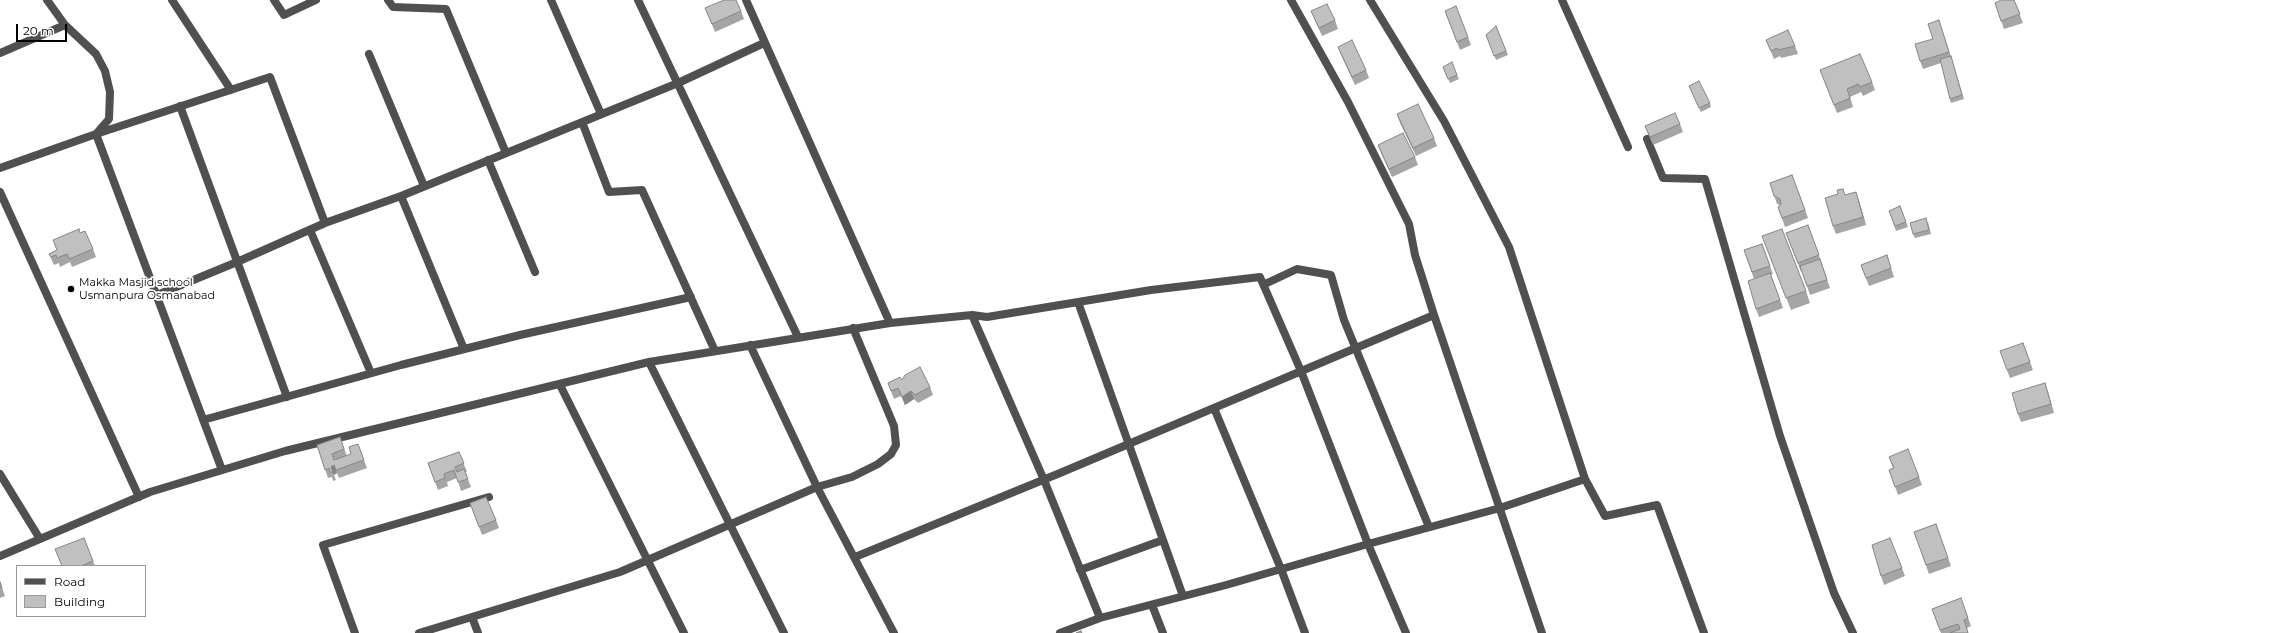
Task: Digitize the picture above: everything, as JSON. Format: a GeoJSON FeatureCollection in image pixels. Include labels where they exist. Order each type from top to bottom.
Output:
{"type":"FeatureCollection","features":[{"type":"Feature","properties":{"kind":"street"},"geometry":{"type":"LineString","coordinates":[[47,0],[65,25],[96,54],[105,71],[110,92],[109,118],[96,134]]}},
{"type":"Feature","properties":{"kind":"street"},"geometry":{"type":"LineString","coordinates":[[172,0],[231,90]]}},
{"type":"Feature","properties":{"kind":"street"},"geometry":{"type":"LineString","coordinates":[[274,0],[284,15],[316,0]]}},
{"type":"Feature","properties":{"kind":"street"},"geometry":{"type":"LineString","coordinates":[[388,0],[393,7],[446,9],[506,153]]}},
{"type":"Feature","properties":{"kind":"street"},"geometry":{"type":"LineString","coordinates":[[551,0],[601,114]]}},
{"type":"Feature","properties":{"kind":"street"},"geometry":{"type":"LineString","coordinates":[[638,0],[798,337]]}},
{"type":"Feature","properties":{"kind":"street"},"geometry":{"type":"LineString","coordinates":[[746,0],[890,323]]}},
{"type":"Feature","properties":{"kind":"street"},"geometry":{"type":"LineString","coordinates":[[1291,0],[1348,102],[1409,224],[1415,255],[1434,315],[1542,633]]}},
{"type":"Feature","properties":{"kind":"street"},"geometry":{"type":"LineString","coordinates":[[1370,0],[1444,121],[1509,247],[1585,479],[1605,516],[1657,505],[1704,633]]}},
{"type":"Feature","properties":{"kind":"street"},"geometry":{"type":"LineString","coordinates":[[1562,0],[1628,147]]}},
{"type":"Feature","properties":{"kind":"street"},"geometry":{"type":"LineString","coordinates":[[0,53],[65,25]]}},
{"type":"Feature","properties":{"kind":"street"},"geometry":{"type":"LineString","coordinates":[[157,295],[325,223],[401,196],[678,83],[764,43]]}},
{"type":"Feature","properties":{"kind":"street"},"geometry":{"type":"LineString","coordinates":[[369,54],[424,186]]}},
{"type":"Feature","properties":{"kind":"street"},"geometry":{"type":"LineString","coordinates":[[0,168],[96,134],[270,77],[325,223]]}},
{"type":"Feature","properties":{"kind":"street"},"geometry":{"type":"LineString","coordinates":[[180,106],[287,397]]}},
{"type":"Feature","properties":{"kind":"street"},"geometry":{"type":"LineString","coordinates":[[582,122],[609,192],[642,190],[715,351]]}},
{"type":"Feature","properties":{"kind":"street"},"geometry":{"type":"LineString","coordinates":[[96,134],[222,470]]}},
{"type":"Feature","properties":{"kind":"street"},"geometry":{"type":"LineString","coordinates":[[1647,139],[1663,178],[1705,179],[1780,436],[1834,593],[1854,633]]}},
{"type":"Feature","properties":{"kind":"street"},"geometry":{"type":"LineString","coordinates":[[488,160],[535,272]]}},
{"type":"Feature","properties":{"kind":"street"},"geometry":{"type":"LineString","coordinates":[[0,192],[139,497]]}},
{"type":"Feature","properties":{"kind":"street"},"geometry":{"type":"LineString","coordinates":[[401,196],[464,349]]}},
{"type":"Feature","properties":{"kind":"street"},"geometry":{"type":"LineString","coordinates":[[310,230],[371,373]]}},
{"type":"Feature","properties":{"kind":"street"},"geometry":{"type":"LineString","coordinates":[[1265,284],[1298,269],[1331,275],[1344,320],[1429,527]]}},
{"type":"Feature","properties":{"kind":"street"},"geometry":{"type":"LineString","coordinates":[[0,556],[139,497],[285,451],[560,385],[649,362],[853,328],[972,314],[987,317],[1223,280],[1260,277],[1265,284],[1301,371],[1368,544],[1406,633]]}},
{"type":"Feature","properties":{"kind":"street"},"geometry":{"type":"LineString","coordinates":[[203,420],[371,373],[464,349],[691,297]]}},
{"type":"Feature","properties":{"kind":"street"},"geometry":{"type":"LineString","coordinates":[[1078,302],[1183,596]]}},
{"type":"Feature","properties":{"kind":"street"},"geometry":{"type":"LineString","coordinates":[[972,314],[1044,480],[1100,618]]}},
{"type":"Feature","properties":{"kind":"street"},"geometry":{"type":"LineString","coordinates":[[855,557],[1044,480],[1434,315]]}},
{"type":"Feature","properties":{"kind":"street"},"geometry":{"type":"LineString","coordinates":[[419,633],[620,572],[817,487],[852,477],[878,464],[891,454],[896,445],[894,426],[853,328]]}},
{"type":"Feature","properties":{"kind":"street"},"geometry":{"type":"LineString","coordinates":[[750,345],[817,487],[894,633]]}},
{"type":"Feature","properties":{"kind":"street"},"geometry":{"type":"LineString","coordinates":[[649,362],[784,633]]}},
{"type":"Feature","properties":{"kind":"street"},"geometry":{"type":"LineString","coordinates":[[560,385],[684,633]]}},
{"type":"Feature","properties":{"kind":"street"},"geometry":{"type":"LineString","coordinates":[[1214,408],[1281,569],[1305,633]]}},
{"type":"Feature","properties":{"kind":"street"},"geometry":{"type":"LineString","coordinates":[[0,474],[40,539]]}},
{"type":"Feature","properties":{"kind":"street"},"geometry":{"type":"LineString","coordinates":[[1060,633],[1100,618],[1152,605],[1500,508],[1585,479]]}},
{"type":"Feature","properties":{"kind":"street"},"geometry":{"type":"LineString","coordinates":[[355,633],[323,545],[489,497]]}},
{"type":"Feature","properties":{"kind":"street"},"geometry":{"type":"LineString","coordinates":[[1080,570],[1163,540]]}},
{"type":"Feature","properties":{"kind":"street"},"geometry":{"type":"LineString","coordinates":[[1152,605],[1163,633]]}},
{"type":"Feature","properties":{"kind":"street"},"geometry":{"type":"LineString","coordinates":[[472,617],[478,633]]}},
{"type":"Feature","properties":{"kind":"building"},"geometry":{"type":"Polygon","coordinates":[[[724,0],[736,0],[741,11],[712,24],[705,8],[724,0]]]}},
{"type":"Feature","properties":{"kind":"building"},"geometry":{"type":"Polygon","coordinates":[[[2001,0],[2014,0],[2020,14],[2001,21],[1995,3],[2001,0]]]}},
{"type":"Feature","properties":{"kind":"building"},"geometry":{"type":"Polygon","coordinates":[[[1327,4],[1335,20],[1319,28],[1311,11],[1327,4]]]}},
{"type":"Feature","properties":{"kind":"building"},"geometry":{"type":"Polygon","coordinates":[[[1456,6],[1468,37],[1457,42],[1445,11],[1456,6]]]}},
{"type":"Feature","properties":{"kind":"building"},"geometry":{"type":"Polygon","coordinates":[[[1939,20],[1949,52],[1920,61],[1915,44],[1933,39],[1928,24],[1939,20]]]}},
{"type":"Feature","properties":{"kind":"building"},"geometry":{"type":"Polygon","coordinates":[[[1496,26],[1506,51],[1494,56],[1486,35],[1496,26]]]}},
{"type":"Feature","properties":{"kind":"building"},"geometry":{"type":"Polygon","coordinates":[[[1788,30],[1795,46],[1778,50],[1777,48],[1771,51],[1766,40],[1788,30]]]}},
{"type":"Feature","properties":{"kind":"building"},"geometry":{"type":"Polygon","coordinates":[[[1352,40],[1366,70],[1352,77],[1338,47],[1352,40]]]}},
{"type":"Feature","properties":{"kind":"building"},"geometry":{"type":"Polygon","coordinates":[[[1860,54],[1872,82],[1860,87],[1858,84],[1847,89],[1850,98],[1834,105],[1820,70],[1860,54]]]}},
{"type":"Feature","properties":{"kind":"building"},"geometry":{"type":"Polygon","coordinates":[[[1951,56],[1962,95],[1950,99],[1940,59],[1951,56]]]}},
{"type":"Feature","properties":{"kind":"building"},"geometry":{"type":"Polygon","coordinates":[[[1452,62],[1457,75],[1448,79],[1443,67],[1452,62]]]}},
{"type":"Feature","properties":{"kind":"building"},"geometry":{"type":"Polygon","coordinates":[[[1699,81],[1710,103],[1699,108],[1689,86],[1699,81]]]}},
{"type":"Feature","properties":{"kind":"building"},"geometry":{"type":"Polygon","coordinates":[[[1418,104],[1434,138],[1413,148],[1397,114],[1418,104]]]}},
{"type":"Feature","properties":{"kind":"building"},"geometry":{"type":"Polygon","coordinates":[[[1675,113],[1680,124],[1650,137],[1645,126],[1675,113]]]}},
{"type":"Feature","properties":{"kind":"building"},"geometry":{"type":"Polygon","coordinates":[[[1403,133],[1415,157],[1389,169],[1378,145],[1403,133]]]}},
{"type":"Feature","properties":{"kind":"building"},"geometry":{"type":"Polygon","coordinates":[[[1792,175],[1805,210],[1782,218],[1778,207],[1781,204],[1780,199],[1774,196],[1770,183],[1792,175]]]}},
{"type":"Feature","properties":{"kind":"building"},"geometry":{"type":"Polygon","coordinates":[[[1843,189],[1845,195],[1856,192],[1863,217],[1833,226],[1825,198],[1838,194],[1837,190],[1843,189]]]}},
{"type":"Feature","properties":{"kind":"building"},"geometry":{"type":"Polygon","coordinates":[[[1900,206],[1906,222],[1895,226],[1889,211],[1900,206]]]}},
{"type":"Feature","properties":{"kind":"building"},"geometry":{"type":"Polygon","coordinates":[[[1926,218],[1929,230],[1913,234],[1910,223],[1926,218]]]}},
{"type":"Feature","properties":{"kind":"building"},"geometry":{"type":"Polygon","coordinates":[[[1808,225],[1819,255],[1798,263],[1786,233],[1808,225]]]}},
{"type":"Feature","properties":{"kind":"building"},"geometry":{"type":"Polygon","coordinates":[[[79,229],[80,233],[85,231],[93,249],[69,259],[67,254],[57,258],[56,255],[51,257],[49,254],[57,250],[53,240],[79,229]]]}},
{"type":"Feature","properties":{"kind":"building"},"geometry":{"type":"Polygon","coordinates":[[[1782,229],[1806,291],[1786,298],[1762,236],[1782,229]]]}},
{"type":"Feature","properties":{"kind":"building"},"geometry":{"type":"Polygon","coordinates":[[[1762,244],[1770,266],[1752,272],[1744,250],[1762,244]]]}},
{"type":"Feature","properties":{"kind":"building"},"geometry":{"type":"Polygon","coordinates":[[[1887,255],[1891,268],[1866,278],[1861,265],[1887,255]]]}},
{"type":"Feature","properties":{"kind":"building"},"geometry":{"type":"Polygon","coordinates":[[[1820,259],[1827,280],[1807,286],[1800,266],[1820,259]]]}},
{"type":"Feature","properties":{"kind":"building"},"geometry":{"type":"Polygon","coordinates":[[[1770,273],[1780,300],[1756,309],[1748,281],[1770,273]]]}},
{"type":"Feature","properties":{"kind":"building"},"geometry":{"type":"Polygon","coordinates":[[[2023,343],[2030,362],[2007,370],[2000,351],[2023,343]]]}},
{"type":"Feature","properties":{"kind":"building"},"geometry":{"type":"Polygon","coordinates":[[[920,367],[930,387],[915,395],[911,391],[902,397],[898,388],[891,391],[888,383],[900,377],[902,380],[905,375],[920,367]]]}},
{"type":"Feature","properties":{"kind":"building"},"geometry":{"type":"Polygon","coordinates":[[[2045,383],[2051,404],[2018,414],[2012,393],[2045,383]]]}},
{"type":"Feature","properties":{"kind":"building"},"geometry":{"type":"Polygon","coordinates":[[[340,437],[344,449],[332,454],[334,460],[351,454],[349,447],[358,444],[364,460],[336,470],[334,465],[331,467],[333,472],[330,472],[329,468],[325,470],[317,445],[340,437]]]}},
{"type":"Feature","properties":{"kind":"building"},"geometry":{"type":"Polygon","coordinates":[[[1908,449],[1919,477],[1895,487],[1889,470],[1894,468],[1889,457],[1908,449]]]}},
{"type":"Feature","properties":{"kind":"building"},"geometry":{"type":"Polygon","coordinates":[[[459,452],[464,463],[455,467],[457,472],[464,469],[468,479],[458,482],[454,470],[444,474],[445,478],[435,482],[428,463],[459,452]]]}},
{"type":"Feature","properties":{"kind":"building"},"geometry":{"type":"Polygon","coordinates":[[[486,497],[496,520],[479,527],[470,503],[486,497]]]}},
{"type":"Feature","properties":{"kind":"building"},"geometry":{"type":"Polygon","coordinates":[[[1936,524],[1948,558],[1926,565],[1914,532],[1936,524]]]}},
{"type":"Feature","properties":{"kind":"building"},"geometry":{"type":"Polygon","coordinates":[[[84,538],[93,561],[83,565],[62,565],[55,549],[84,538]]]}},
{"type":"Feature","properties":{"kind":"building"},"geometry":{"type":"Polygon","coordinates":[[[1890,538],[1902,568],[1881,576],[1872,545],[1890,538]]]}},
{"type":"Feature","properties":{"kind":"building"},"geometry":{"type":"Polygon","coordinates":[[[1961,598],[1968,618],[1964,620],[1968,633],[1950,633],[1960,629],[1958,624],[1940,630],[1932,609],[1961,598]]]}},
{"type":"Feature","properties":{"kind":"place","name":"Makka Masjid school Usmanpura Osmanabad"},"geometry":{"type":"Point","coordinates":[71,289]}}]}
